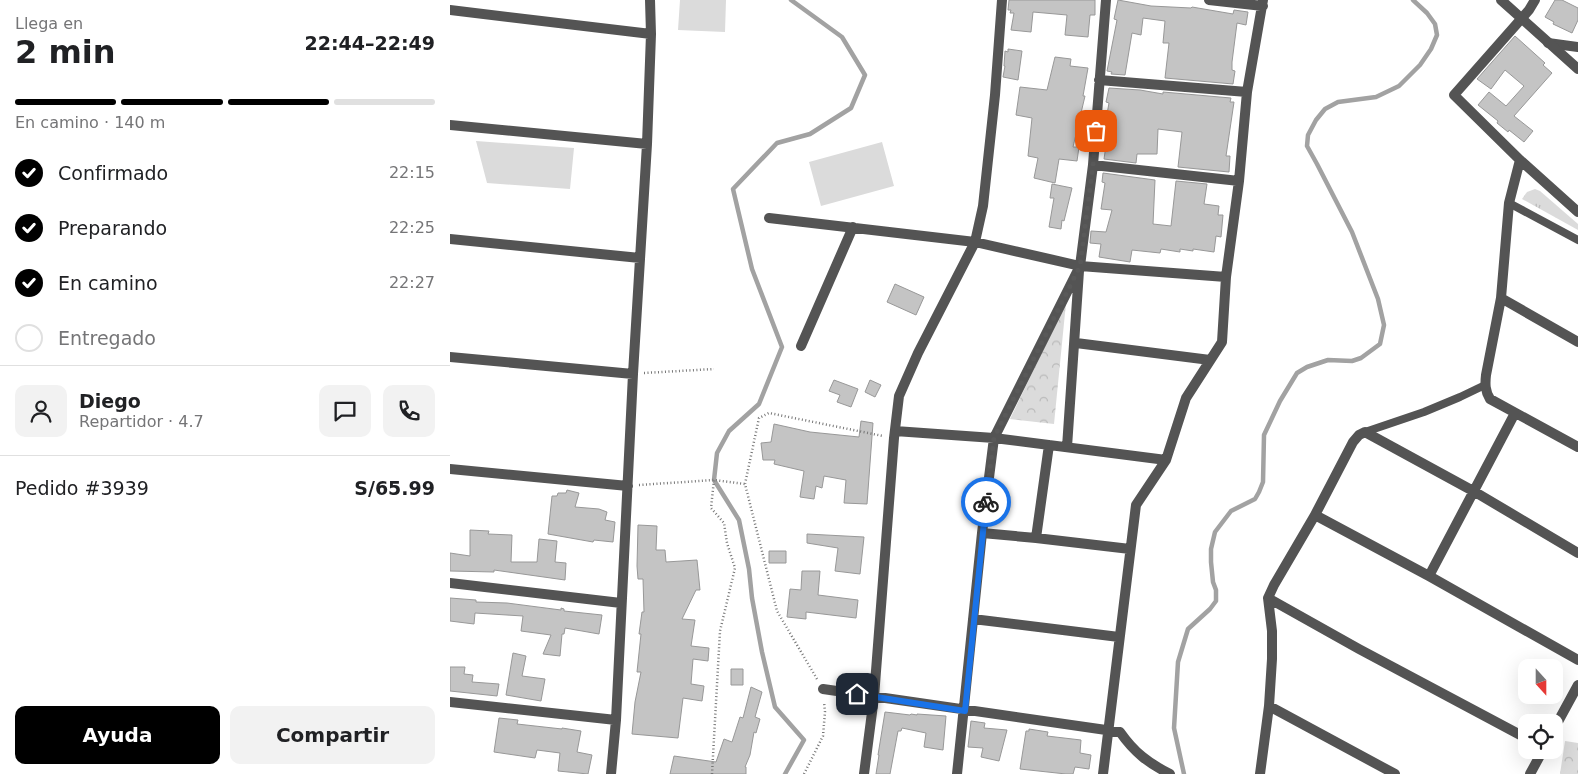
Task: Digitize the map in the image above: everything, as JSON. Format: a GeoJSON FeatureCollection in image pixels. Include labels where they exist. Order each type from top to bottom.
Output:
{"type":"FeatureCollection","features":[{"type":"Feature","properties":{"kind":"street"},"geometry":{"type":"LineString","coordinates":[[611,774],[616,720],[633,374],[647,144],[651,34],[650,0]]}},
{"type":"Feature","properties":{"kind":"street"},"geometry":{"type":"LineString","coordinates":[[864,774],[874,697],[899,396],[918,353],[975,242],[984,206],[1002,0]]}},
{"type":"Feature","properties":{"kind":"street"},"geometry":{"type":"LineString","coordinates":[[1068,447],[1080,266],[1093,165],[1106,0]]}},
{"type":"Feature","properties":{"kind":"street"},"geometry":{"type":"LineString","coordinates":[[1103,774],[1136,505],[1166,460],[1186,398],[1222,342],[1226,277],[1239,180],[1247,92],[1263,3],[1209,0]]}},
{"type":"Feature","properties":{"kind":"street"},"geometry":{"type":"LineString","coordinates":[[1501,0],[1578,69]]}},
{"type":"Feature","properties":{"kind":"street"},"geometry":{"type":"LineString","coordinates":[[1536,0],[1454,95],[1520,160],[1578,212]]}},
{"type":"Feature","properties":{"kind":"street"},"geometry":{"type":"LineString","coordinates":[[450,10],[651,34]]}},
{"type":"Feature","properties":{"kind":"street"},"geometry":{"type":"LineString","coordinates":[[1548,43],[1578,47]]}},
{"type":"Feature","properties":{"kind":"street"},"geometry":{"type":"LineString","coordinates":[[1099,80],[1247,92]]}},
{"type":"Feature","properties":{"kind":"street"},"geometry":{"type":"LineString","coordinates":[[450,126],[647,144]]}},
{"type":"Feature","properties":{"kind":"street"},"geometry":{"type":"LineString","coordinates":[[1520,160],[1509,203],[1501,298],[1485,384],[1486,393],[1490,399],[1515,414],[1578,447]]}},
{"type":"Feature","properties":{"kind":"street"},"geometry":{"type":"LineString","coordinates":[[1093,165],[1239,180]]}},
{"type":"Feature","properties":{"kind":"street"},"geometry":{"type":"LineString","coordinates":[[770,218],[975,242],[1080,266],[1226,277]]}},
{"type":"Feature","properties":{"kind":"street"},"geometry":{"type":"LineString","coordinates":[[801,346],[853,227]]}},
{"type":"Feature","properties":{"kind":"street"},"geometry":{"type":"LineString","coordinates":[[450,240],[640,258]]}},
{"type":"Feature","properties":{"kind":"street"},"geometry":{"type":"LineString","coordinates":[[957,774],[982,533],[994,438],[1080,266]]}},
{"type":"Feature","properties":{"kind":"street"},"geometry":{"type":"LineString","coordinates":[[1501,298],[1577,340]]}},
{"type":"Feature","properties":{"kind":"street"},"geometry":{"type":"LineString","coordinates":[[1076,343],[1210,360]]}},
{"type":"Feature","properties":{"kind":"street"},"geometry":{"type":"LineString","coordinates":[[450,358],[633,374]]}},
{"type":"Feature","properties":{"kind":"street"},"geometry":{"type":"LineString","coordinates":[[1429,576],[1515,414]]}},
{"type":"Feature","properties":{"kind":"street"},"geometry":{"type":"LineString","coordinates":[[1260,774],[1269,706],[1272,640],[1268,598],[1358,435],[1365,432],[1475,492],[1578,553]]}},
{"type":"Feature","properties":{"kind":"street"},"geometry":{"type":"LineString","coordinates":[[895,434],[994,438],[1166,460]]}},
{"type":"Feature","properties":{"kind":"street"},"geometry":{"type":"LineString","coordinates":[[1036,538],[1049,445]]}},
{"type":"Feature","properties":{"kind":"street"},"geometry":{"type":"LineString","coordinates":[[450,469],[628,486]]}},
{"type":"Feature","properties":{"kind":"street"},"geometry":{"type":"LineString","coordinates":[[1315,515],[1429,576],[1578,660]]}},
{"type":"Feature","properties":{"kind":"street"},"geometry":{"type":"LineString","coordinates":[[982,533],[1130,549]]}},
{"type":"Feature","properties":{"kind":"street"},"geometry":{"type":"LineString","coordinates":[[450,584],[621,603]]}},
{"type":"Feature","properties":{"kind":"street"},"geometry":{"type":"LineString","coordinates":[[1268,598],[1518,734]]}},
{"type":"Feature","properties":{"kind":"street"},"geometry":{"type":"LineString","coordinates":[[973,619],[1119,637]]}},
{"type":"Feature","properties":{"kind":"street"},"geometry":{"type":"LineString","coordinates":[[1563,714],[1578,685]]}},
{"type":"Feature","properties":{"kind":"street"},"geometry":{"type":"LineString","coordinates":[[823,689],[1120,732],[1143,759],[1165,772]]}},
{"type":"Feature","properties":{"kind":"street"},"geometry":{"type":"LineString","coordinates":[[450,702],[616,720]]}},
{"type":"Feature","properties":{"kind":"street"},"geometry":{"type":"LineString","coordinates":[[1269,706],[1395,774]]}},
{"type":"Feature","properties":{"kind":"street"},"geometry":{"type":"LineString","coordinates":[[1530,774],[1538,759]]}},
{"type":"Feature","properties":{"kind":"lane"},"geometry":{"type":"LineString","coordinates":[[1509,203],[1578,240]]}},
{"type":"Feature","properties":{"kind":"lane"},"geometry":{"type":"LineString","coordinates":[[1365,432],[1424,412],[1485,384]]}},
{"type":"Feature","properties":{"kind":"path"},"geometry":{"type":"LineString","coordinates":[[633,374],[714,369]]}},
{"type":"Feature","properties":{"kind":"path"},"geometry":{"type":"LineString","coordinates":[[804,774],[823,736],[825,712],[823,689],[777,611],[745,484],[760,418],[769,413],[895,434]]}},
{"type":"Feature","properties":{"kind":"path"},"geometry":{"type":"LineString","coordinates":[[628,486],[714,480],[745,484]]}},
{"type":"Feature","properties":{"kind":"path"},"geometry":{"type":"LineString","coordinates":[[712,774],[720,631],[735,568],[727,543],[724,523],[711,508],[714,480]]}},
{"type":"Feature","properties":{"kind":"green space"},"geometry":{"type":"Polygon","coordinates":[[[680,0],[726,0],[725,32],[678,30],[680,0]]]}},
{"type":"Feature","properties":{"kind":"green space"},"geometry":{"type":"Polygon","coordinates":[[[476,141],[574,148],[570,189],[487,183],[476,141]]]}},
{"type":"Feature","properties":{"kind":"green space"},"geometry":{"type":"Polygon","coordinates":[[[882,142],[894,186],[821,206],[809,162],[882,142]]]}},
{"type":"Feature","properties":{"kind":"green space"},"geometry":{"type":"Polygon","coordinates":[[[1535,189],[1540,191],[1578,224],[1578,230],[1522,199],[1527,192],[1535,189]]]}},
{"type":"Feature","properties":{"kind":"green space"},"geometry":{"type":"Polygon","coordinates":[[[1066,303],[1054,424],[1010,419],[1066,303]]]}},
{"type":"Feature","properties":{"kind":"green space"},"geometry":{"type":"Polygon","coordinates":[[[1565,741],[1578,743],[1578,774],[1560,774],[1565,741]]]}},
{"type":"Feature","properties":{"kind":"building"},"geometry":{"type":"Polygon","coordinates":[[[1009,0],[1095,0],[1095,15],[1090,15],[1088,37],[1065,35],[1067,15],[1033,12],[1031,32],[1011,30],[1014,13],[1010,13],[1011,10],[1008,10],[1009,0]]]}},
{"type":"Feature","properties":{"kind":"building"},"geometry":{"type":"Polygon","coordinates":[[[1118,0],[1151,6],[1192,7],[1233,14],[1234,10],[1248,12],[1246,25],[1237,23],[1232,62],[1232,70],[1235,71],[1233,84],[1165,78],[1169,43],[1163,43],[1165,21],[1143,18],[1141,35],[1132,33],[1125,75],[1111,74],[1112,72],[1107,71],[1117,20],[1114,19],[1118,0]]]}},
{"type":"Feature","properties":{"kind":"building"},"geometry":{"type":"Polygon","coordinates":[[[1555,0],[1562,0],[1578,8],[1578,20],[1572,33],[1553,24],[1554,22],[1545,17],[1555,0]]]}},
{"type":"Feature","properties":{"kind":"building"},"geometry":{"type":"Polygon","coordinates":[[[1515,36],[1545,63],[1543,65],[1552,73],[1514,116],[1533,131],[1524,142],[1509,130],[1508,132],[1478,105],[1489,92],[1506,106],[1524,86],[1505,70],[1491,89],[1477,79],[1515,36]]]}},
{"type":"Feature","properties":{"kind":"building"},"geometry":{"type":"Polygon","coordinates":[[[1008,49],[1022,51],[1018,80],[1003,77],[1005,51],[1008,52],[1008,49]]]}},
{"type":"Feature","properties":{"kind":"building"},"geometry":{"type":"Polygon","coordinates":[[[1055,57],[1071,59],[1070,66],[1088,68],[1083,96],[1085,96],[1073,147],[1079,147],[1077,161],[1059,159],[1055,183],[1034,178],[1038,158],[1028,156],[1032,118],[1016,115],[1020,87],[1047,90],[1055,57]]]}},
{"type":"Feature","properties":{"kind":"building"},"geometry":{"type":"Polygon","coordinates":[[[1109,88],[1163,94],[1163,92],[1231,98],[1230,102],[1234,102],[1226,156],[1230,156],[1229,172],[1178,167],[1182,132],[1158,129],[1157,154],[1137,154],[1136,163],[1104,159],[1109,114],[1107,114],[1109,103],[1106,102],[1109,88]]]}},
{"type":"Feature","properties":{"kind":"building"},"geometry":{"type":"Polygon","coordinates":[[[1103,173],[1155,180],[1153,224],[1171,226],[1176,181],[1207,184],[1204,204],[1219,206],[1218,215],[1223,215],[1221,237],[1216,236],[1214,252],[1193,249],[1193,251],[1180,249],[1180,252],[1161,249],[1160,253],[1132,250],[1130,262],[1099,257],[1101,244],[1090,243],[1091,231],[1106,232],[1112,210],[1101,209],[1105,183],[1102,182],[1103,173]]]}},
{"type":"Feature","properties":{"kind":"building"},"geometry":{"type":"Polygon","coordinates":[[[1052,184],[1072,188],[1061,229],[1049,227],[1054,198],[1050,198],[1052,184]]]}},
{"type":"Feature","properties":{"kind":"building"},"geometry":{"type":"Polygon","coordinates":[[[895,284],[924,297],[916,315],[887,302],[895,284]]]}},
{"type":"Feature","properties":{"kind":"building"},"geometry":{"type":"Polygon","coordinates":[[[834,380],[858,389],[851,407],[837,402],[840,395],[829,391],[834,380]]]}},
{"type":"Feature","properties":{"kind":"building"},"geometry":{"type":"Polygon","coordinates":[[[870,380],[881,385],[875,397],[865,392],[870,380]]]}},
{"type":"Feature","properties":{"kind":"building"},"geometry":{"type":"Polygon","coordinates":[[[861,421],[873,423],[867,504],[844,503],[846,480],[824,476],[822,488],[816,486],[814,499],[800,497],[804,471],[774,464],[775,460],[763,460],[761,443],[771,442],[774,424],[810,432],[859,437],[861,421]]]}},
{"type":"Feature","properties":{"kind":"building"},"geometry":{"type":"Polygon","coordinates":[[[567,490],[579,493],[575,507],[599,509],[607,512],[605,520],[615,522],[613,542],[594,540],[593,542],[548,534],[552,496],[557,496],[558,493],[566,493],[567,490]]]}},
{"type":"Feature","properties":{"kind":"building"},"geometry":{"type":"Polygon","coordinates":[[[638,525],[657,526],[656,550],[665,550],[666,562],[697,560],[700,590],[696,590],[682,619],[695,620],[691,646],[709,648],[708,661],[693,659],[691,684],[704,686],[702,701],[683,698],[678,738],[632,734],[635,702],[641,672],[637,672],[641,634],[639,634],[642,612],[644,612],[643,579],[638,579],[637,566],[638,525]]]}},
{"type":"Feature","properties":{"kind":"building"},"geometry":{"type":"Polygon","coordinates":[[[470,530],[489,531],[488,534],[512,535],[511,562],[537,562],[539,539],[557,541],[555,562],[566,563],[565,580],[494,570],[494,572],[450,571],[450,553],[470,556],[470,530]]]}},
{"type":"Feature","properties":{"kind":"building"},"geometry":{"type":"Polygon","coordinates":[[[807,534],[864,537],[860,574],[835,571],[838,548],[807,543],[807,534]]]}},
{"type":"Feature","properties":{"kind":"building"},"geometry":{"type":"Polygon","coordinates":[[[769,551],[786,551],[786,563],[769,563],[769,551]]]}},
{"type":"Feature","properties":{"kind":"building"},"geometry":{"type":"Polygon","coordinates":[[[802,571],[820,571],[818,595],[858,600],[856,618],[806,612],[806,619],[787,617],[790,589],[801,590],[802,571]]]}},
{"type":"Feature","properties":{"kind":"building"},"geometry":{"type":"Polygon","coordinates":[[[450,598],[561,610],[561,608],[564,611],[602,615],[599,634],[565,628],[564,634],[562,634],[560,656],[543,654],[551,635],[521,631],[523,616],[475,613],[474,624],[450,621],[450,598]]]}},
{"type":"Feature","properties":{"kind":"building"},"geometry":{"type":"Polygon","coordinates":[[[513,653],[526,656],[522,676],[545,679],[541,701],[506,695],[513,653]]]}},
{"type":"Feature","properties":{"kind":"building"},"geometry":{"type":"Polygon","coordinates":[[[450,667],[465,667],[464,674],[473,675],[472,682],[499,684],[497,696],[450,691],[450,667]]]}},
{"type":"Feature","properties":{"kind":"building"},"geometry":{"type":"Polygon","coordinates":[[[731,669],[743,669],[743,685],[731,685],[731,669]]]}},
{"type":"Feature","properties":{"kind":"building"},"geometry":{"type":"Polygon","coordinates":[[[751,687],[762,692],[755,717],[760,719],[756,733],[754,732],[750,755],[745,767],[746,774],[670,774],[674,756],[716,762],[724,739],[732,742],[740,717],[743,718],[751,687]]]}},
{"type":"Feature","properties":{"kind":"building"},"geometry":{"type":"Polygon","coordinates":[[[885,712],[946,716],[943,750],[924,747],[926,733],[902,728],[901,731],[898,731],[890,774],[876,774],[885,712]]]}},
{"type":"Feature","properties":{"kind":"building"},"geometry":{"type":"Polygon","coordinates":[[[499,718],[518,720],[517,724],[581,731],[577,752],[592,755],[588,774],[558,771],[560,753],[537,750],[535,758],[494,752],[499,718]]]}},
{"type":"Feature","properties":{"kind":"building"},"geometry":{"type":"Polygon","coordinates":[[[971,721],[985,723],[984,728],[1007,730],[999,761],[981,757],[983,748],[968,747],[971,721]]]}},
{"type":"Feature","properties":{"kind":"building"},"geometry":{"type":"Polygon","coordinates":[[[1029,729],[1048,732],[1047,736],[1081,740],[1080,753],[1091,755],[1089,769],[1075,767],[1073,774],[1066,774],[1020,769],[1026,731],[1029,731],[1029,729]]]}},
{"type":"Feature","properties":{"kind":"waterway"},"geometry":{"type":"LineString","coordinates":[[785,774],[804,740],[775,707],[762,652],[739,520],[714,480],[717,453],[729,431],[759,404],[782,347],[752,269],[733,189],[777,143],[810,134],[851,108],[865,75],[842,37],[791,0]]}},
{"type":"Feature","properties":{"kind":"waterway"},"geometry":{"type":"LineString","coordinates":[[1184,774],[1174,728],[1178,662],[1188,629],[1216,601],[1211,562],[1211,549],[1215,532],[1231,511],[1255,499],[1259,492],[1263,482],[1264,435],[1280,401],[1297,373],[1307,367],[1328,360],[1352,361],[1361,358],[1380,344],[1384,325],[1378,299],[1352,232],[1307,146],[1308,135],[1316,120],[1325,109],[1338,102],[1376,97],[1399,86],[1420,65],[1431,49],[1437,35],[1435,24],[1427,13],[1413,0]]}},
{"type":"Feature","properties":{"kind":"way so far"},"geometry":{"type":"LineString","coordinates":[[986,502],[994,438],[1080,266],[1096,131]]}},
{"type":"Feature","properties":{"kind":"route"},"geometry":{"type":"LineString","coordinates":[[857,694],[965,711],[986,502]]}}]}
